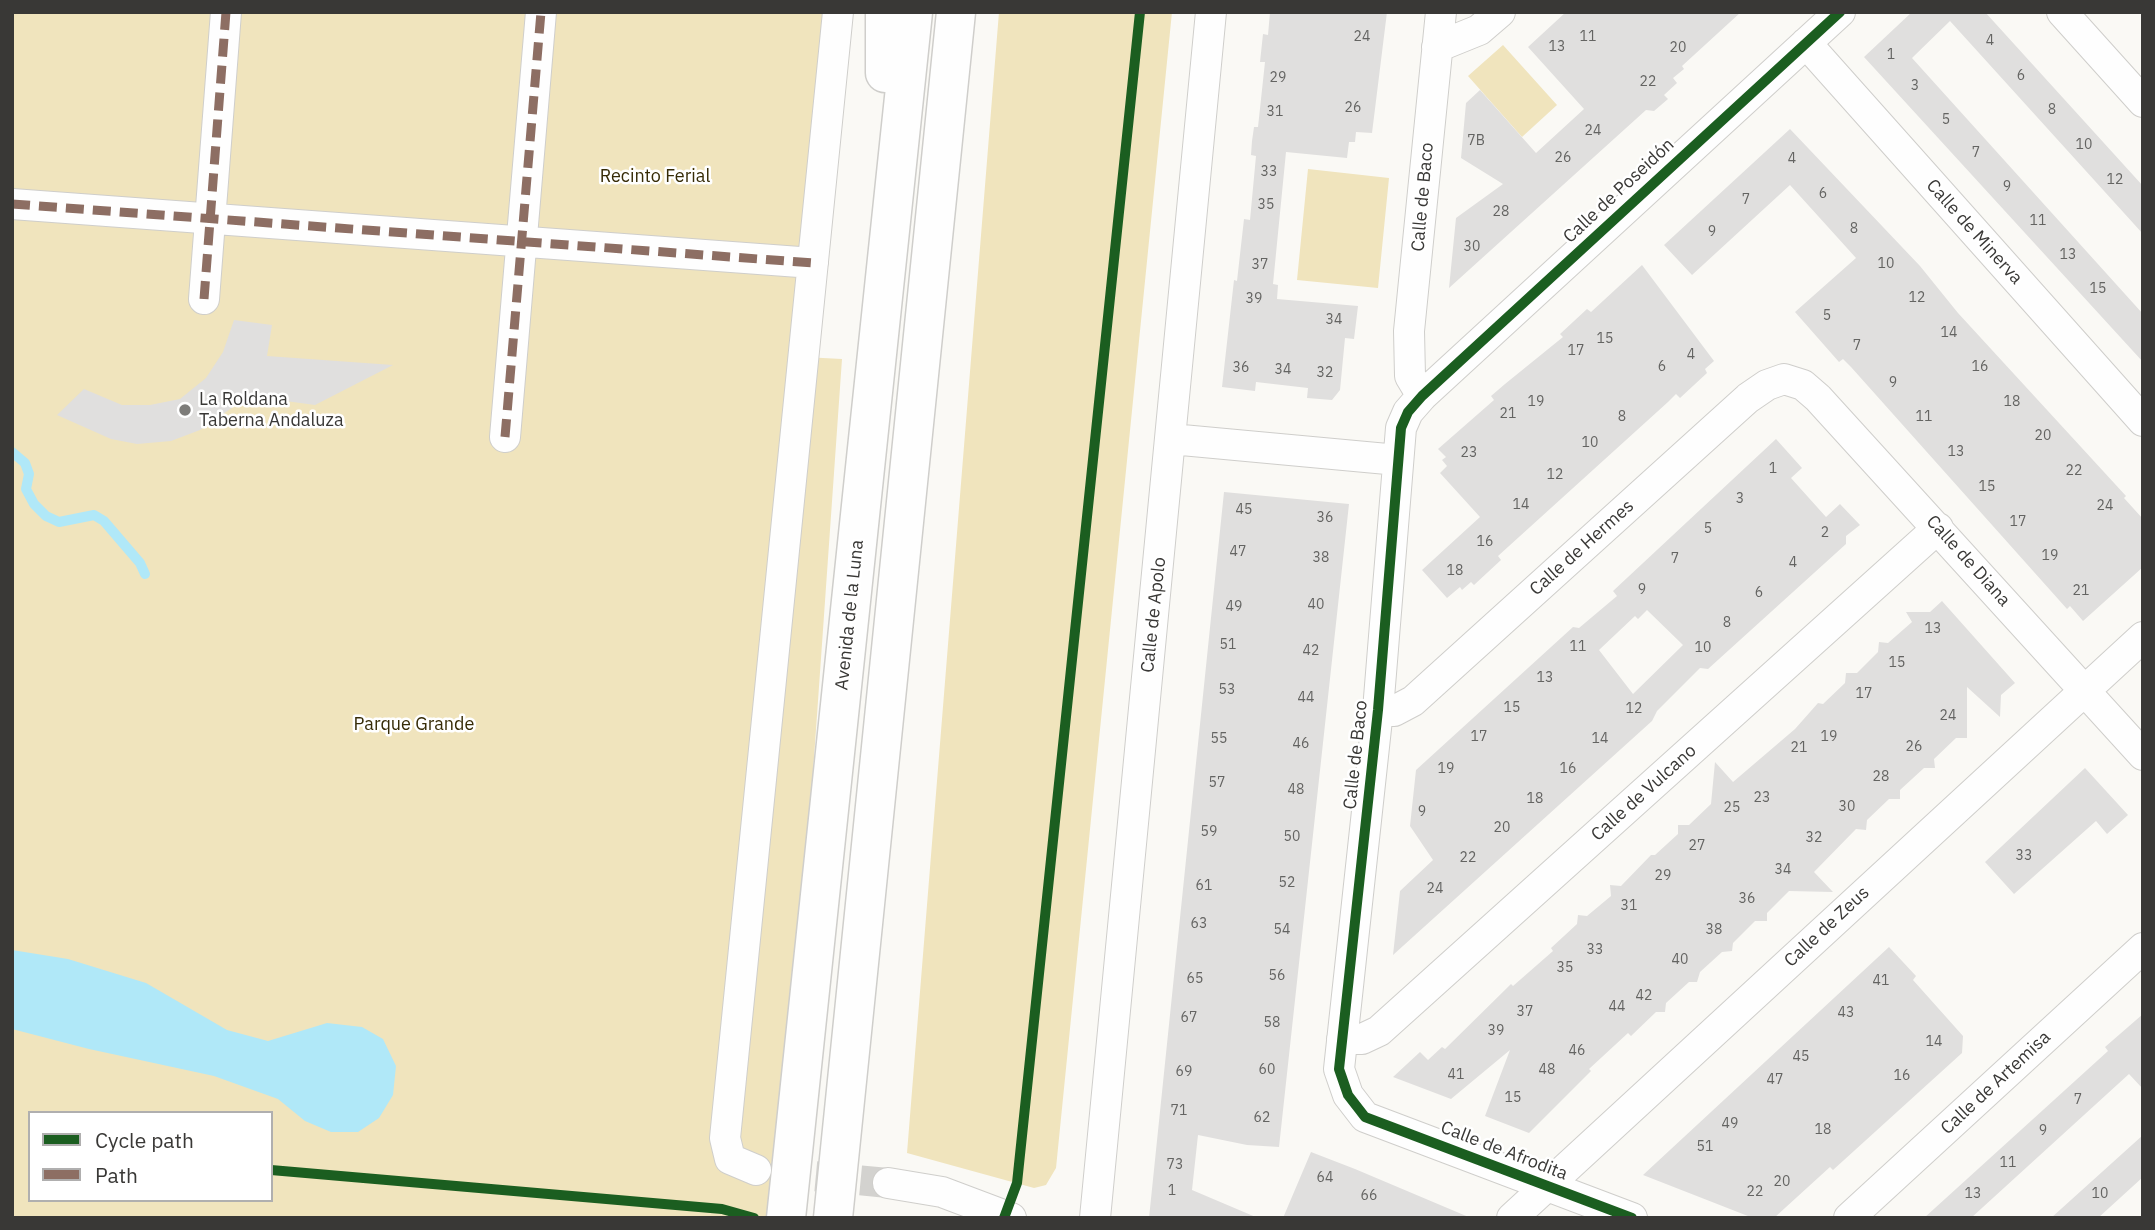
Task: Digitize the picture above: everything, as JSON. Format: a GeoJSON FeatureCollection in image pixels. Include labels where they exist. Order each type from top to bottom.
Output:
{"type":"FeatureCollection","features":[{"type":"Feature","properties":{"kind":"main road"},"geometry":{"type":"LineString","coordinates":[[885,12],[887,273]]}},
{"type":"Feature","properties":{"kind":"main road","name":"Avenida de la Luna"},"geometry":{"type":"LineString","coordinates":[[786,1218],[913,12]]}},
{"type":"Feature","properties":{"kind":"main road"},"geometry":{"type":"LineString","coordinates":[[833,1218],[956,12]]}},
{"type":"Feature","properties":{"kind":"main road"},"geometry":{"type":"LineString","coordinates":[[929,279],[980,12]]}},
{"type":"Feature","properties":{"kind":"street"},"geometry":{"type":"LineString","coordinates":[[204,299],[226,12]]}},
{"type":"Feature","properties":{"kind":"street"},"geometry":{"type":"LineString","coordinates":[[505,436],[541,12]]}},
{"type":"Feature","properties":{"kind":"street"},"geometry":{"type":"LineString","coordinates":[[756,1170],[730,1159],[725,1138],[838,12]]}},
{"type":"Feature","properties":{"kind":"street","name":"Calle de Apolo"},"geometry":{"type":"LineString","coordinates":[[1095,1218],[1211,12]]}},
{"type":"Feature","properties":{"kind":"street","name":"Calle de Baco"},"geometry":{"type":"LineString","coordinates":[[1365,1117],[1348,1095],[1339,1069],[1378,710],[1401,428],[1408,411],[1422,396],[1410,376],[1409,331],[1441,12]]}},
{"type":"Feature","properties":{"kind":"street"},"geometry":{"type":"LineString","coordinates":[[1437,47],[1479,30],[1500,12]]}},
{"type":"Feature","properties":{"kind":"street","name":"Calle de Poseidón"},"geometry":{"type":"LineString","coordinates":[[1422,396],[1840,12]]}},
{"type":"Feature","properties":{"kind":"street"},"geometry":{"type":"LineString","coordinates":[[2062,12],[2143,103]]}},
{"type":"Feature","properties":{"kind":"street","name":"Calle de Minerva"},"geometry":{"type":"LineString","coordinates":[[1806,43],[2143,421]]}},
{"type":"Feature","properties":{"kind":"street"},"geometry":{"type":"LineString","coordinates":[[12,204],[813,263]]}},
{"type":"Feature","properties":{"kind":"street","name":"Calle de Diana"},"geometry":{"type":"LineString","coordinates":[[1784,380],[1803,385],[1818,398],[2143,755]]}},
{"type":"Feature","properties":{"kind":"street","name":"Calle de Hermes"},"geometry":{"type":"LineString","coordinates":[[1378,710],[1394,711],[1413,701],[1748,398],[1766,385],[1784,380]]}},
{"type":"Feature","properties":{"kind":"street"},"geometry":{"type":"LineString","coordinates":[[1171,439],[1398,460]]}},
{"type":"Feature","properties":{"kind":"street","name":"Calle de Vulcano"},"geometry":{"type":"LineString","coordinates":[[1342,1039],[1362,1039],[1379,1031],[1938,528]]}},
{"type":"Feature","properties":{"kind":"street","name":"Calle de Zeus"},"geometry":{"type":"LineString","coordinates":[[1512,1218],[2143,637]]}},
{"type":"Feature","properties":{"kind":"street","name":"Calle de Artemisa"},"geometry":{"type":"LineString","coordinates":[[1849,1218],[2143,948]]}},
{"type":"Feature","properties":{"kind":"street","name":"Calle de Afrodita"},"geometry":{"type":"LineString","coordinates":[[1365,1117],[1632,1218]]}},
{"type":"Feature","properties":{"kind":"street"},"geometry":{"type":"LineString","coordinates":[[888,1183],[942,1192],[1011,1218]]}},
{"type":"Feature","properties":{"kind":"green space","name":"Parque Grande"},"geometry":{"type":"Polygon","coordinates":[[[12,12],[838,12],[804,357],[842,359],[809,829],[768,1218],[12,1218],[12,12]]]}},
{"type":"Feature","properties":{"kind":"green space"},"geometry":{"type":"Polygon","coordinates":[[[999,12],[1172,12],[1056,1168],[1046,1185],[1034,1188],[907,1153],[999,12]]]}},
{"type":"Feature","properties":{"kind":"green space"},"geometry":{"type":"Polygon","coordinates":[[[1503,45],[1557,105],[1522,137],[1468,76],[1503,45]]]}},
{"type":"Feature","properties":{"kind":"green space"},"geometry":{"type":"Polygon","coordinates":[[[1308,169],[1389,178],[1378,288],[1297,280],[1308,169]]]}},
{"type":"Feature","properties":{"kind":"water"},"geometry":{"type":"Polygon","coordinates":[[[12,950],[68,959],[146,983],[227,1030],[268,1041],[327,1023],[362,1027],[383,1039],[396,1066],[393,1095],[379,1118],[358,1132],[331,1132],[305,1121],[278,1099],[214,1076],[12,1029],[12,950]]]}},
{"type":"Feature","properties":{"kind":"building"},"geometry":{"type":"Polygon","coordinates":[[[1270,12],[1387,12],[1372,133],[1356,132],[1355,142],[1349,142],[1347,158],[1286,152],[1273,284],[1278,285],[1277,299],[1358,306],[1354,339],[1345,338],[1340,390],[1332,400],[1307,398],[1308,388],[1256,382],[1255,391],[1222,387],[1244,219],[1250,220],[1256,156],[1251,155],[1252,141],[1254,127],[1258,127],[1265,62],[1260,62],[1263,34],[1268,35],[1270,12]]]}},
{"type":"Feature","properties":{"kind":"building"},"geometry":{"type":"Polygon","coordinates":[[[1566,12],[1741,12],[1682,66],[1684,69],[1673,78],[1677,83],[1664,95],[1668,99],[1654,111],[1646,110],[1449,288],[1456,218],[1503,184],[1461,158],[1466,103],[1480,90],[1536,153],[1584,109],[1528,47],[1566,12]]]}},
{"type":"Feature","properties":{"kind":"building"},"geometry":{"type":"Polygon","coordinates":[[[1912,12],[1985,12],[2143,186],[2143,234],[1950,21],[1912,58],[2143,314],[2143,362],[1864,57],[1912,12]]]}},
{"type":"Feature","properties":{"kind":"building"},"geometry":{"type":"Polygon","coordinates":[[[1790,129],[1920,266],[1958,313],[2126,496],[2124,498],[2143,519],[2143,567],[2083,621],[2070,606],[2067,609],[1851,367],[1843,359],[1839,362],[1795,312],[1856,258],[1790,185],[1692,275],[1664,245],[1790,129]]]}},
{"type":"Feature","properties":{"kind":"building"},"geometry":{"type":"Polygon","coordinates":[[[1642,265],[1714,361],[1705,369],[1707,373],[1680,398],[1676,394],[1498,556],[1501,560],[1474,585],[1471,582],[1462,590],[1460,587],[1447,598],[1422,570],[1480,517],[1440,473],[1447,466],[1442,460],[1446,457],[1438,449],[1494,400],[1491,396],[1563,337],[1560,334],[1587,309],[1591,312],[1642,265]]]}},
{"type":"Feature","properties":{"kind":"building"},"geometry":{"type":"Polygon","coordinates":[[[234,320],[272,325],[267,356],[393,365],[315,405],[249,396],[200,430],[171,441],[137,444],[111,439],[57,415],[84,389],[122,405],[150,405],[180,399],[206,378],[223,352],[234,320]]]}},
{"type":"Feature","properties":{"kind":"building"},"geometry":{"type":"Polygon","coordinates":[[[1776,439],[1802,468],[1791,478],[1826,517],[1840,504],[1860,525],[1846,536],[1846,544],[1708,669],[1700,668],[1657,711],[1652,721],[1393,955],[1400,891],[1433,860],[1410,826],[1416,770],[1573,627],[1579,628],[1617,596],[1613,591],[1776,439]],[[1647,610],[1638,619],[1635,616],[1599,650],[1633,694],[1683,645],[1647,610]]]}},
{"type":"Feature","properties":{"kind":"building"},"geometry":{"type":"Polygon","coordinates":[[[1224,492],[1349,504],[1279,1147],[1247,1145],[1198,1135],[1192,1190],[1258,1218],[1149,1218],[1224,492]]]}},
{"type":"Feature","properties":{"kind":"building"},"geometry":{"type":"Polygon","coordinates":[[[1942,601],[2015,683],[2001,695],[2000,717],[1967,687],[1967,738],[1956,738],[1934,759],[1935,768],[1924,768],[1900,790],[1900,799],[1889,799],[1867,820],[1866,830],[1856,829],[1814,872],[1833,892],[1789,891],[1767,913],[1767,921],[1755,921],[1733,943],[1732,951],[1722,952],[1700,972],[1697,982],[1689,982],[1666,1003],[1665,1012],[1656,1012],[1631,1036],[1628,1033],[1589,1069],[1591,1071],[1529,1133],[1485,1116],[1510,1050],[1451,1099],[1393,1077],[1420,1052],[1428,1060],[1442,1047],[1445,1049],[1511,984],[1513,986],[1553,951],[1551,948],[1577,924],[1578,915],[1587,916],[1611,896],[1610,885],[1621,886],[1651,855],[1655,855],[1678,834],[1678,825],[1689,825],[1711,804],[1715,762],[1733,782],[1795,729],[1818,703],[1823,704],[1845,683],[1846,673],[1857,673],[1878,652],[1879,642],[1888,643],[1912,622],[1906,612],[1930,612],[1942,601]]]}},
{"type":"Feature","properties":{"kind":"building"},"geometry":{"type":"Polygon","coordinates":[[[2085,768],[2128,815],[2107,834],[2096,821],[2014,894],[1985,862],[2085,768]]]}},
{"type":"Feature","properties":{"kind":"building"},"geometry":{"type":"Polygon","coordinates":[[[1889,947],[1916,976],[1913,980],[1963,1036],[1962,1053],[1833,1170],[1830,1167],[1774,1218],[1753,1218],[1643,1175],[1889,947]]]}},
{"type":"Feature","properties":{"kind":"building"},"geometry":{"type":"Polygon","coordinates":[[[2143,1014],[2143,1089],[2129,1074],[1971,1218],[1924,1218],[2108,1051],[2105,1047],[2143,1014]]]}},
{"type":"Feature","properties":{"kind":"building"},"geometry":{"type":"Polygon","coordinates":[[[2143,1135],[2143,1177],[2098,1218],[2051,1218],[2143,1135]]]}},
{"type":"Feature","properties":{"kind":"building"},"geometry":{"type":"Polygon","coordinates":[[[1311,1152],[1355,1169],[1471,1218],[1283,1218],[1311,1152]]]}},
{"type":"Feature","properties":{"kind":"waterway"},"geometry":{"type":"LineString","coordinates":[[12,452],[25,463],[29,474],[26,489],[34,504],[46,516],[59,522],[94,515],[104,521],[140,563],[145,574]]}},
{"type":"Feature","properties":{"kind":"tunnel"},"geometry":{"type":"LineString","coordinates":[[771,1172],[888,1183]]}},
{"type":"Feature","properties":{"kind":"marked path"},"geometry":{"type":"LineString","coordinates":[[204,299],[226,12]]}},
{"type":"Feature","properties":{"kind":"marked path"},"geometry":{"type":"LineString","coordinates":[[505,437],[541,12]]}},
{"type":"Feature","properties":{"kind":"marked path"},"geometry":{"type":"LineString","coordinates":[[12,204],[813,263]]}},
{"type":"Feature","properties":{"kind":"cycle path"},"geometry":{"type":"LineString","coordinates":[[1004,1218],[1017,1183],[1140,12]]}},
{"type":"Feature","properties":{"kind":"cycle path"},"geometry":{"type":"LineString","coordinates":[[1632,1218],[1365,1117],[1348,1095],[1339,1069],[1378,710],[1401,428],[1408,412],[1422,396],[1840,12]]}},
{"type":"Feature","properties":{"kind":"cycle path"},"geometry":{"type":"LineString","coordinates":[[273,1170],[722,1209],[754,1218]]}},
{"type":"Feature","properties":{"kind":"place","name":"La Roldana Taberna Andaluza"},"geometry":{"type":"Point","coordinates":[185,410]}},
{"type":"Feature","properties":{"kind":"park label","name":"Recinto Ferial"},"geometry":{"type":"Point","coordinates":[655,177]}}]}
